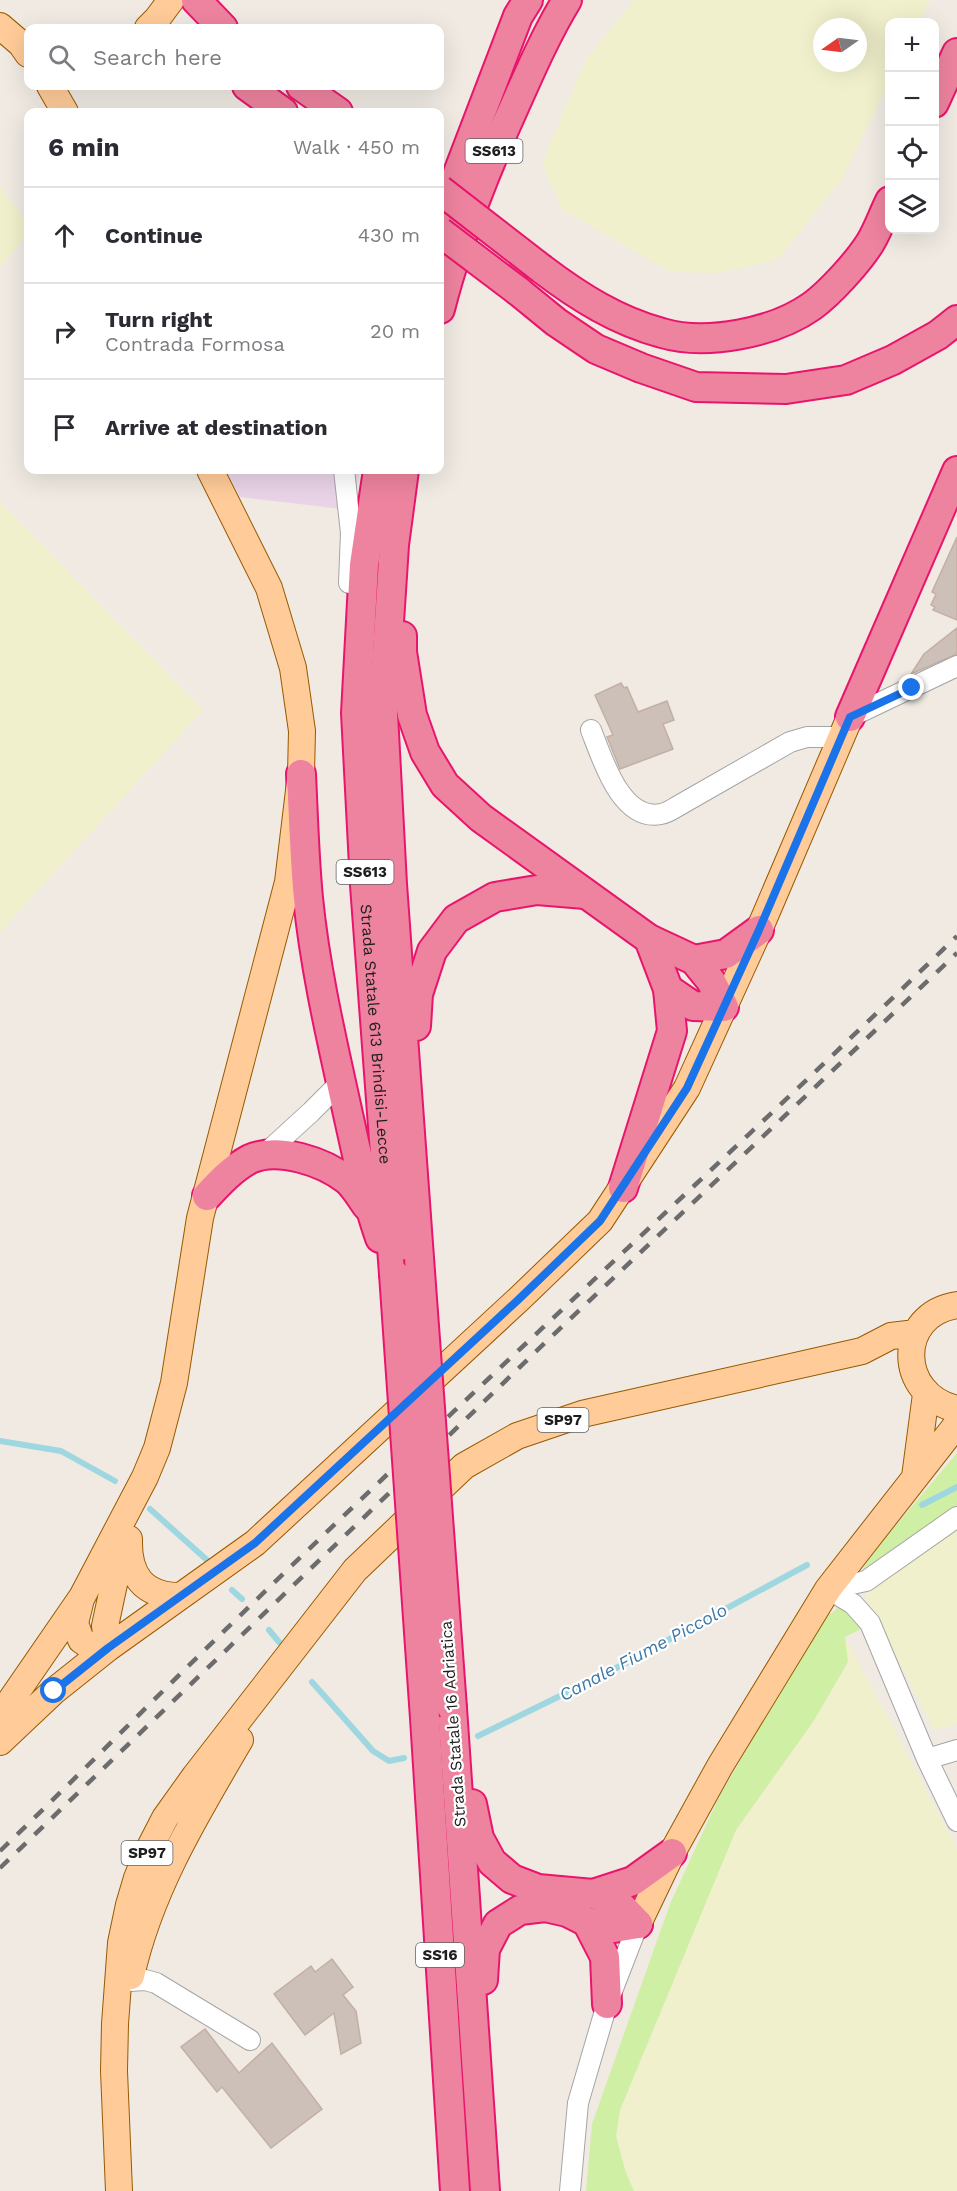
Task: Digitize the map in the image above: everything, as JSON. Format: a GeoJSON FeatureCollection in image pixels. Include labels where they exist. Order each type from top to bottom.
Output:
{"type":"FeatureCollection","features":[{"type":"Feature","properties":{"kind":"highway"},"geometry":{"type":"LineString","coordinates":[[196,0],[219,24]]}},
{"type":"Feature","properties":{"kind":"highway","name":"SS613"},"geometry":{"type":"LineString","coordinates":[[444,210],[518,16],[528,0]]}},
{"type":"Feature","properties":{"kind":"highway","name":"SS613"},"geometry":{"type":"LineString","coordinates":[[444,292],[492,156],[551,27],[567,0]]}},
{"type":"Feature","properties":{"kind":"highway"},"geometry":{"type":"LineString","coordinates":[[939,91],[957,53]]}},
{"type":"Feature","properties":{"kind":"highway"},"geometry":{"type":"LineString","coordinates":[[253,90],[277,108]]}},
{"type":"Feature","properties":{"kind":"highway"},"geometry":{"type":"LineString","coordinates":[[307,90],[332,108]]}},
{"type":"Feature","properties":{"kind":"highway"},"geometry":{"type":"LineString","coordinates":[[444,193],[574,294],[605,311],[654,331],[702,339],[743,334],[780,322],[811,307],[837,284],[870,243],[885,212]]}},
{"type":"Feature","properties":{"kind":"highway"},"geometry":{"type":"LineString","coordinates":[[444,235],[556,322],[596,349],[696,387],[786,389],[846,380],[893,360],[938,335],[957,320]]}},
{"type":"Feature","properties":{"kind":"highway"},"geometry":{"type":"LineString","coordinates":[[846,727],[957,471]]}},
{"type":"Feature","properties":{"kind":"highway","name":"Strada Statale 613 Brindisi-Lecce"},"geometry":{"type":"LineString","coordinates":[[377,474],[364,565],[356,713],[365,885],[394,1274]]}},
{"type":"Feature","properties":{"kind":"highway","name":"Strada Statale 613 Brindisi-Lecce"},"geometry":{"type":"LineString","coordinates":[[403,474],[394,544],[383,714],[392,884],[419,1258]]}},
{"type":"Feature","properties":{"kind":"highway"},"geometry":{"type":"LineString","coordinates":[[394,544],[402,592],[402,652],[412,715],[425,752],[445,785],[481,818],[649,939],[694,960],[711,981],[724,1007],[693,1006],[668,988]]}},
{"type":"Feature","properties":{"kind":"highway"},"geometry":{"type":"LineString","coordinates":[[301,774],[309,898],[318,963],[341,1082],[370,1210],[394,1274]]}},
{"type":"Feature","properties":{"kind":"highway"},"geometry":{"type":"LineString","coordinates":[[409,1124],[418,994],[432,951],[456,919],[495,897],[537,890],[585,894]]}},
{"type":"Feature","properties":{"kind":"highway"},"geometry":{"type":"LineString","coordinates":[[694,960],[726,954],[759,930]]}},
{"type":"Feature","properties":{"kind":"highway"},"geometry":{"type":"LineString","coordinates":[[623,1188],[672,1031],[668,988],[649,939]]}},
{"type":"Feature","properties":{"kind":"highway"},"geometry":{"type":"LineString","coordinates":[[207,1196],[237,1167],[251,1159],[265,1154],[292,1156],[315,1162],[347,1181],[370,1210]]}},
{"type":"Feature","properties":{"kind":"highway","name":"Strada Statale 16 Adriatica"},"geometry":{"type":"LineString","coordinates":[[419,1258],[485,2191]]}},
{"type":"Feature","properties":{"kind":"highway","name":"Strada Statale 16 Adriatica"},"geometry":{"type":"LineString","coordinates":[[394,1274],[455,2191]]}},
{"type":"Feature","properties":{"kind":"highway","name":"SS16"},"geometry":{"type":"LineString","coordinates":[[452,1708],[479,1838],[492,1862],[512,1879],[538,1889],[593,1894],[619,1904],[638,1924]]}},
{"type":"Feature","properties":{"kind":"highway","name":"SS16"},"geometry":{"type":"LineString","coordinates":[[593,1894],[633,1881],[672,1853]]}},
{"type":"Feature","properties":{"kind":"highway","name":"SS16"},"geometry":{"type":"LineString","coordinates":[[477,2069],[485,1949],[498,1924],[520,1910],[545,1907],[567,1912],[587,1922],[614,1928],[638,1924]]}},
{"type":"Feature","properties":{"kind":"highway"},"geometry":{"type":"LineString","coordinates":[[587,1922],[605,1957],[607,2004]]}},
{"type":"Feature","properties":{"kind":"main road"},"geometry":{"type":"LineString","coordinates":[[152,24],[171,0]]}},
{"type":"Feature","properties":{"kind":"main road"},"geometry":{"type":"LineString","coordinates":[[0,26],[24,46]]}},
{"type":"Feature","properties":{"kind":"main road"},"geometry":{"type":"LineString","coordinates":[[52,90],[63,108]]}},
{"type":"Feature","properties":{"kind":"main road"},"geometry":{"type":"LineString","coordinates":[[0,1716],[82,1597],[132,1505],[157,1448],[174,1383],[194,1251],[288,882],[301,774],[302,731],[293,668],[269,588],[212,474]]}},
{"type":"Feature","properties":{"kind":"main road"},"geometry":{"type":"LineString","coordinates":[[0,1742],[54,1691],[108,1648],[255,1543],[600,1221],[687,1088],[759,930],[846,727]]}},
{"type":"Feature","properties":{"kind":"main road"},"geometry":{"type":"LineString","coordinates":[[957,1305],[939,1310],[926,1320],[916,1333],[911,1349],[912,1365],[917,1381],[926,1394],[940,1404],[957,1409]]}},
{"type":"Feature","properties":{"kind":"main road","name":"SP97"},"geometry":{"type":"LineString","coordinates":[[119,2191],[115,2122],[115,2024],[127,1914],[137,1878],[165,1818],[355,1570],[464,1467],[517,1436],[582,1414],[862,1351],[891,1336],[916,1333]]}},
{"type":"Feature","properties":{"kind":"main road"},"geometry":{"type":"LineString","coordinates":[[915,1477],[926,1394]]}},
{"type":"Feature","properties":{"kind":"main road"},"geometry":{"type":"LineString","coordinates":[[638,1924],[672,1853],[720,1766],[828,1589],[957,1424]]}},
{"type":"Feature","properties":{"kind":"main road"},"geometry":{"type":"LineString","coordinates":[[132,1505],[129,1542],[132,1568],[139,1580],[150,1590],[166,1596],[180,1596]]}},
{"type":"Feature","properties":{"kind":"main road"},"geometry":{"type":"LineString","coordinates":[[108,1648],[105,1626],[132,1505]]}},
{"type":"Feature","properties":{"kind":"main road"},"geometry":{"type":"LineString","coordinates":[[82,1597],[75,1623],[81,1640],[94,1649],[108,1648]]}},
{"type":"Feature","properties":{"kind":"main road","name":"SP97"},"geometry":{"type":"LineString","coordinates":[[115,2122],[124,2008],[150,1910],[182,1841],[306,1631]]}},
{"type":"Feature","properties":{"kind":"street"},"geometry":{"type":"LineString","coordinates":[[444,175],[478,88],[497,72]]}},
{"type":"Feature","properties":{"kind":"street"},"geometry":{"type":"LineString","coordinates":[[344,474],[351,533],[344,713],[350,786],[365,885]]}},
{"type":"Feature","properties":{"kind":"street"},"geometry":{"type":"LineString","coordinates":[[591,730],[612,780],[637,812],[648,815],[662,814],[790,742],[846,727],[957,666]]}},
{"type":"Feature","properties":{"kind":"street"},"geometry":{"type":"LineString","coordinates":[[265,1154],[312,1112],[341,1082]]}},
{"type":"Feature","properties":{"kind":"street"},"geometry":{"type":"LineString","coordinates":[[828,1589],[866,1581],[957,1517]]}},
{"type":"Feature","properties":{"kind":"street"},"geometry":{"type":"LineString","coordinates":[[828,1589],[853,1604],[870,1623],[927,1759],[957,1821]]}},
{"type":"Feature","properties":{"kind":"street"},"geometry":{"type":"LineString","coordinates":[[927,1759],[957,1750]]}},
{"type":"Feature","properties":{"kind":"street"},"geometry":{"type":"LineString","coordinates":[[570,2191],[579,2103],[607,2004],[638,1924]]}},
{"type":"Feature","properties":{"kind":"street"},"geometry":{"type":"LineString","coordinates":[[130,1981],[145,1980],[156,1983],[250,2040]]}},
{"type":"Feature","properties":{"kind":"shaded area"},"geometry":{"type":"Polygon","coordinates":[[[228,474],[359,474],[351,510],[240,497],[228,474]]]}},
{"type":"Feature","properties":{"kind":"green space"},"geometry":{"type":"Polygon","coordinates":[[[634,0],[930,0],[921,18],[885,18],[885,90],[842,179],[778,259],[720,273],[671,272],[563,210],[542,165],[585,61],[634,0]]]}},
{"type":"Feature","properties":{"kind":"green space"},"geometry":{"type":"Polygon","coordinates":[[[0,187],[24,217],[24,239],[0,267],[0,187]]]}},
{"type":"Feature","properties":{"kind":"green space"},"geometry":{"type":"Polygon","coordinates":[[[0,502],[203,710],[0,932],[0,502]]]}},
{"type":"Feature","properties":{"kind":"green space"},"geometry":{"type":"Polygon","coordinates":[[[957,1453],[957,1512],[864,1571],[863,1568],[882,1542],[957,1453]]]}},
{"type":"Feature","properties":{"kind":"green space"},"geometry":{"type":"Polygon","coordinates":[[[957,1529],[957,1724],[934,1730],[866,1598],[867,1592],[957,1529]]]}},
{"type":"Feature","properties":{"kind":"green space"},"geometry":{"type":"Polygon","coordinates":[[[842,1603],[865,1627],[845,1637],[848,1662],[813,1722],[736,1830],[620,2110],[616,2136],[626,2173],[634,2191],[586,2191],[592,2124],[670,1904],[719,1797],[824,1616],[832,1613],[842,1603]]]}},
{"type":"Feature","properties":{"kind":"green space"},"geometry":{"type":"Polygon","coordinates":[[[845,1637],[957,1848],[957,2191],[634,2191],[626,2173],[616,2136],[620,2110],[736,1830],[813,1722],[848,1662],[845,1637]]]}},
{"type":"Feature","properties":{"kind":"building"},"geometry":{"type":"Polygon","coordinates":[[[957,537],[957,620],[933,610],[935,607],[931,605],[936,594],[932,592],[957,537]]]}},
{"type":"Feature","properties":{"kind":"building"},"geometry":{"type":"Polygon","coordinates":[[[957,628],[957,654],[911,674],[924,654],[957,628]]]}},
{"type":"Feature","properties":{"kind":"building"},"geometry":{"type":"Polygon","coordinates":[[[621,683],[624,688],[627,687],[638,712],[667,701],[674,720],[663,724],[673,749],[620,769],[607,737],[613,735],[595,695],[621,683]]]}},
{"type":"Feature","properties":{"kind":"building"},"geometry":{"type":"Polygon","coordinates":[[[332,1959],[353,1987],[343,1995],[356,2011],[361,2043],[341,2054],[334,2013],[305,2035],[274,1994],[311,1966],[315,1972],[332,1959]]]}},
{"type":"Feature","properties":{"kind":"building"},"geometry":{"type":"Polygon","coordinates":[[[205,2029],[239,2073],[272,2043],[322,2109],[271,2148],[222,2087],[217,2092],[181,2047],[205,2029]]]}},
{"type":"Feature","properties":{"kind":"waterway","name":"Canale Fiume Piccolo"},"geometry":{"type":"LineString","coordinates":[[0,1441],[61,1451],[115,1481]]}},
{"type":"Feature","properties":{"kind":"waterway","name":"Canale Fiume Piccolo"},"geometry":{"type":"LineString","coordinates":[[922,1505],[957,1487]]}},
{"type":"Feature","properties":{"kind":"waterway","name":"Canale Fiume Piccolo"},"geometry":{"type":"LineString","coordinates":[[150,1509],[207,1560]]}},
{"type":"Feature","properties":{"kind":"waterway","name":"Canale Fiume Piccolo"},"geometry":{"type":"LineString","coordinates":[[478,1736],[605,1674],[807,1565]]}},
{"type":"Feature","properties":{"kind":"waterway","name":"Canale Fiume Piccolo"},"geometry":{"type":"LineString","coordinates":[[232,1590],[242,1599]]}},
{"type":"Feature","properties":{"kind":"waterway","name":"Canale Fiume Piccolo"},"geometry":{"type":"LineString","coordinates":[[269,1630],[279,1642]]}},
{"type":"Feature","properties":{"kind":"waterway","name":"Canale Fiume Piccolo"},"geometry":{"type":"LineString","coordinates":[[312,1682],[373,1751],[389,1761],[404,1758]]}},
{"type":"Feature","properties":{"kind":"railway"},"geometry":{"type":"LineString","coordinates":[[0,1851],[494,1373],[957,936]]}},
{"type":"Feature","properties":{"kind":"railway"},"geometry":{"type":"LineString","coordinates":[[0,1868],[550,1338],[957,953]]}},
{"type":"Feature","properties":{"kind":"route"},"geometry":{"type":"LineString","coordinates":[[54,1691],[108,1648],[255,1543],[600,1221],[687,1088],[759,930],[850,717],[912,688]]}}]}
